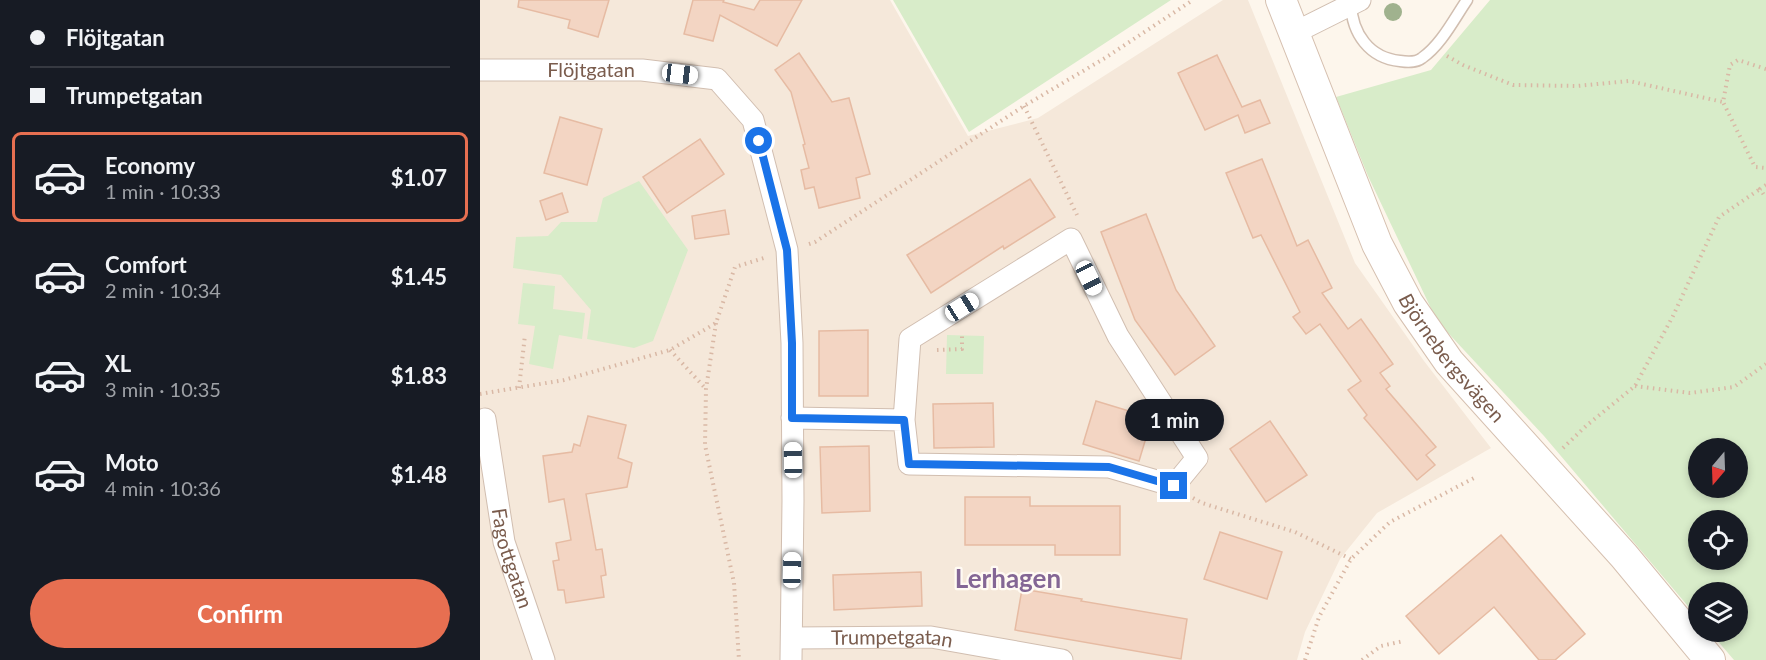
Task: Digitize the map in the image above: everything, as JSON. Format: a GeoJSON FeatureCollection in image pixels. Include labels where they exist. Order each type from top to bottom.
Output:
{"type":"FeatureCollection","features":[{"type":"Feature","properties":{"kind":"street","name":"Björnebergsvägen"},"geometry":{"type":"LineString","coordinates":[[1281,0],[1377,244],[1408,303],[1449,362],[1624,556],[1710,660]]}},
{"type":"Feature","properties":{"kind":"street"},"geometry":{"type":"LineString","coordinates":[[1294,33],[1356,2]]}},
{"type":"Feature","properties":{"kind":"street","name":"Flöjtgatan"},"geometry":{"type":"LineString","coordinates":[[480,70],[642,70],[717,79],[753,120],[787,250]]}},
{"type":"Feature","properties":{"kind":"street"},"geometry":{"type":"LineString","coordinates":[[1071,239],[1118,336],[1197,458],[1174,486],[1109,467],[909,464],[904,420],[910,339],[1071,239]]}},
{"type":"Feature","properties":{"kind":"street"},"geometry":{"type":"LineString","coordinates":[[787,250],[792,343],[792,638],[790,660]]}},
{"type":"Feature","properties":{"kind":"street"},"geometry":{"type":"LineString","coordinates":[[792,418],[904,420]]}},
{"type":"Feature","properties":{"kind":"street","name":"Fagottgatan"},"geometry":{"type":"LineString","coordinates":[[485,419],[504,542],[544,660]]}},
{"type":"Feature","properties":{"kind":"street","name":"Trumpetgatan"},"geometry":{"type":"LineString","coordinates":[[792,638],[931,637],[1062,660]]}},
{"type":"Feature","properties":{"kind":"lane"},"geometry":{"type":"LineString","coordinates":[[1356,2],[1352,18],[1359,36],[1369,49],[1395,60],[1420,60],[1433,48],[1467,0]]}},
{"type":"Feature","properties":{"kind":"path"},"geometry":{"type":"LineString","coordinates":[[739,660],[740,645],[734,583],[705,446],[706,389],[716,323],[735,267],[815,242],[1024,106],[1105,58],[1193,0]]}},
{"type":"Feature","properties":{"kind":"path"},"geometry":{"type":"LineString","coordinates":[[1433,48],[1463,65],[1513,85],[1577,86],[1629,81],[1723,102]]}},
{"type":"Feature","properties":{"kind":"path"},"geometry":{"type":"LineString","coordinates":[[1766,69],[1738,60],[1730,65],[1723,102],[1755,167],[1766,168]]}},
{"type":"Feature","properties":{"kind":"path"},"geometry":{"type":"LineString","coordinates":[[1024,106],[1077,214]]}},
{"type":"Feature","properties":{"kind":"path"},"geometry":{"type":"LineString","coordinates":[[1543,467],[1586,426],[1635,386],[1673,316],[1719,217],[1766,185]]}},
{"type":"Feature","properties":{"kind":"path"},"geometry":{"type":"LineString","coordinates":[[1760,189],[1766,198]]}},
{"type":"Feature","properties":{"kind":"path"},"geometry":{"type":"LineString","coordinates":[[480,394],[564,380],[670,350],[716,323]]}},
{"type":"Feature","properties":{"kind":"path"},"geometry":{"type":"LineString","coordinates":[[519,388],[525,335]]}},
{"type":"Feature","properties":{"kind":"path"},"geometry":{"type":"LineString","coordinates":[[670,350],[706,389]]}},
{"type":"Feature","properties":{"kind":"path"},"geometry":{"type":"LineString","coordinates":[[1635,386],[1690,393],[1734,387],[1766,364]]}},
{"type":"Feature","properties":{"kind":"path"},"geometry":{"type":"LineString","coordinates":[[1305,660],[1319,617],[1351,559],[1390,522],[1474,478]]}},
{"type":"Feature","properties":{"kind":"path"},"geometry":{"type":"LineString","coordinates":[[1174,486],[1202,503],[1295,532],[1351,559]]}},
{"type":"Feature","properties":{"kind":"path"},"geometry":{"type":"LineString","coordinates":[[1362,660],[1381,646],[1404,641]]}},
{"type":"Feature","properties":{"kind":"shaded area"},"geometry":{"type":"Polygon","coordinates":[[[480,0],[890,0],[968,136],[1038,118],[1223,0],[1248,0],[1355,263],[1424,361],[1491,448],[1377,513],[1340,559],[1305,632],[1297,660],[480,660],[480,0]]]}},
{"type":"Feature","properties":{"kind":"green space"},"geometry":{"type":"Polygon","coordinates":[[[893,0],[1171,0],[969,132],[893,0]]]}},
{"type":"Feature","properties":{"kind":"green space"},"geometry":{"type":"Polygon","coordinates":[[[1490,0],[1766,0],[1766,660],[1734,660],[1719,642],[1748,642],[1748,582],[1688,582],[1688,606],[1544,436],[1437,321],[1368,176],[1336,97],[1431,70],[1490,0]]]}},
{"type":"Feature","properties":{"kind":"green space"},"geometry":{"type":"Polygon","coordinates":[[[639,181],[688,250],[653,341],[634,348],[587,339],[591,310],[561,275],[513,268],[516,237],[548,236],[561,222],[597,222],[603,198],[639,181]]]}},
{"type":"Feature","properties":{"kind":"green space"},"geometry":{"type":"Polygon","coordinates":[[[523,283],[555,286],[553,309],[585,313],[582,339],[559,335],[553,369],[529,364],[535,326],[518,324],[523,283]]]}},
{"type":"Feature","properties":{"kind":"green space"},"geometry":{"type":"Polygon","coordinates":[[[947,335],[984,336],[983,374],[946,374],[947,335]]]}},
{"type":"Feature","properties":{"kind":"building"},"geometry":{"type":"Polygon","coordinates":[[[519,0],[609,0],[598,37],[568,28],[570,20],[518,7],[519,0]]]}},
{"type":"Feature","properties":{"kind":"building"},"geometry":{"type":"Polygon","coordinates":[[[693,0],[724,0],[723,2],[754,10],[760,0],[802,0],[777,46],[720,15],[713,41],[684,34],[693,0]]]}},
{"type":"Feature","properties":{"kind":"building"},"geometry":{"type":"Polygon","coordinates":[[[799,53],[832,102],[849,98],[870,174],[856,178],[860,198],[819,208],[814,187],[805,189],[801,170],[809,168],[803,145],[805,144],[791,92],[775,70],[799,53]]]}},
{"type":"Feature","properties":{"kind":"building"},"geometry":{"type":"Polygon","coordinates":[[[1217,55],[1242,107],[1260,100],[1270,123],[1245,133],[1238,115],[1205,130],[1178,73],[1217,55]]]}},
{"type":"Feature","properties":{"kind":"building"},"geometry":{"type":"Polygon","coordinates":[[[560,117],[602,129],[587,185],[544,173],[560,117]]]}},
{"type":"Feature","properties":{"kind":"building"},"geometry":{"type":"Polygon","coordinates":[[[700,139],[724,174],[667,213],[643,177],[700,139]]]}},
{"type":"Feature","properties":{"kind":"building"},"geometry":{"type":"Polygon","coordinates":[[[1262,159],[1297,246],[1308,240],[1332,288],[1322,293],[1348,329],[1361,319],[1393,364],[1380,373],[1390,386],[1386,389],[1436,447],[1426,455],[1435,465],[1417,480],[1364,418],[1367,415],[1348,390],[1361,381],[1320,324],[1306,334],[1293,317],[1300,312],[1261,235],[1253,238],[1226,173],[1262,159]]]}},
{"type":"Feature","properties":{"kind":"building"},"geometry":{"type":"Polygon","coordinates":[[[1030,179],[1055,217],[1004,249],[1003,246],[931,293],[907,255],[1030,179]]]}},
{"type":"Feature","properties":{"kind":"building"},"geometry":{"type":"Polygon","coordinates":[[[562,193],[568,212],[546,220],[540,201],[562,193]]]}},
{"type":"Feature","properties":{"kind":"building"},"geometry":{"type":"Polygon","coordinates":[[[725,210],[729,234],[695,239],[692,216],[725,210]]]}},
{"type":"Feature","properties":{"kind":"building"},"geometry":{"type":"Polygon","coordinates":[[[1146,214],[1176,290],[1215,346],[1175,375],[1135,320],[1101,232],[1146,214]]]}},
{"type":"Feature","properties":{"kind":"building"},"geometry":{"type":"Polygon","coordinates":[[[868,330],[868,396],[819,396],[819,331],[868,330]]]}},
{"type":"Feature","properties":{"kind":"building"},"geometry":{"type":"Polygon","coordinates":[[[1096,401],[1152,418],[1139,461],[1083,444],[1096,401]]]}},
{"type":"Feature","properties":{"kind":"building"},"geometry":{"type":"Polygon","coordinates":[[[993,403],[994,447],[934,448],[933,404],[993,403]]]}},
{"type":"Feature","properties":{"kind":"building"},"geometry":{"type":"Polygon","coordinates":[[[588,416],[626,425],[618,458],[632,463],[627,487],[586,494],[596,550],[602,549],[606,575],[601,576],[604,597],[566,603],[564,590],[558,590],[553,561],[559,560],[556,543],[571,540],[564,499],[549,502],[543,456],[572,452],[574,444],[580,446],[588,416]]]}},
{"type":"Feature","properties":{"kind":"building"},"geometry":{"type":"Polygon","coordinates":[[[1270,421],[1307,475],[1266,502],[1230,449],[1270,421]]]}},
{"type":"Feature","properties":{"kind":"building"},"geometry":{"type":"Polygon","coordinates":[[[869,446],[870,511],[822,513],[820,447],[869,446]]]}},
{"type":"Feature","properties":{"kind":"building"},"geometry":{"type":"Polygon","coordinates":[[[965,497],[1030,497],[1030,506],[1120,506],[1120,555],[1055,555],[1055,545],[965,545],[965,497]]]}},
{"type":"Feature","properties":{"kind":"building"},"geometry":{"type":"Polygon","coordinates":[[[1220,532],[1282,552],[1267,599],[1204,579],[1220,532]]]}},
{"type":"Feature","properties":{"kind":"building"},"geometry":{"type":"Polygon","coordinates":[[[1501,535],[1585,634],[1555,660],[1539,660],[1494,607],[1439,654],[1406,616],[1501,535]]]}},
{"type":"Feature","properties":{"kind":"building"},"geometry":{"type":"Polygon","coordinates":[[[921,572],[922,606],[834,610],[833,575],[921,572]]]}},
{"type":"Feature","properties":{"kind":"building"},"geometry":{"type":"Polygon","coordinates":[[[1022,589],[1187,619],[1181,659],[1015,630],[1022,589]]]}},
{"type":"Feature","properties":{"kind":"district","name":"Lerhagen"},"geometry":{"type":"Point","coordinates":[1008,579]}},
{"type":"Feature","properties":{"kind":"route"},"geometry":{"type":"LineString","coordinates":[[759,141],[787,250],[792,343],[792,418],[904,420],[909,464],[1109,467],[1174,486]]}}]}
